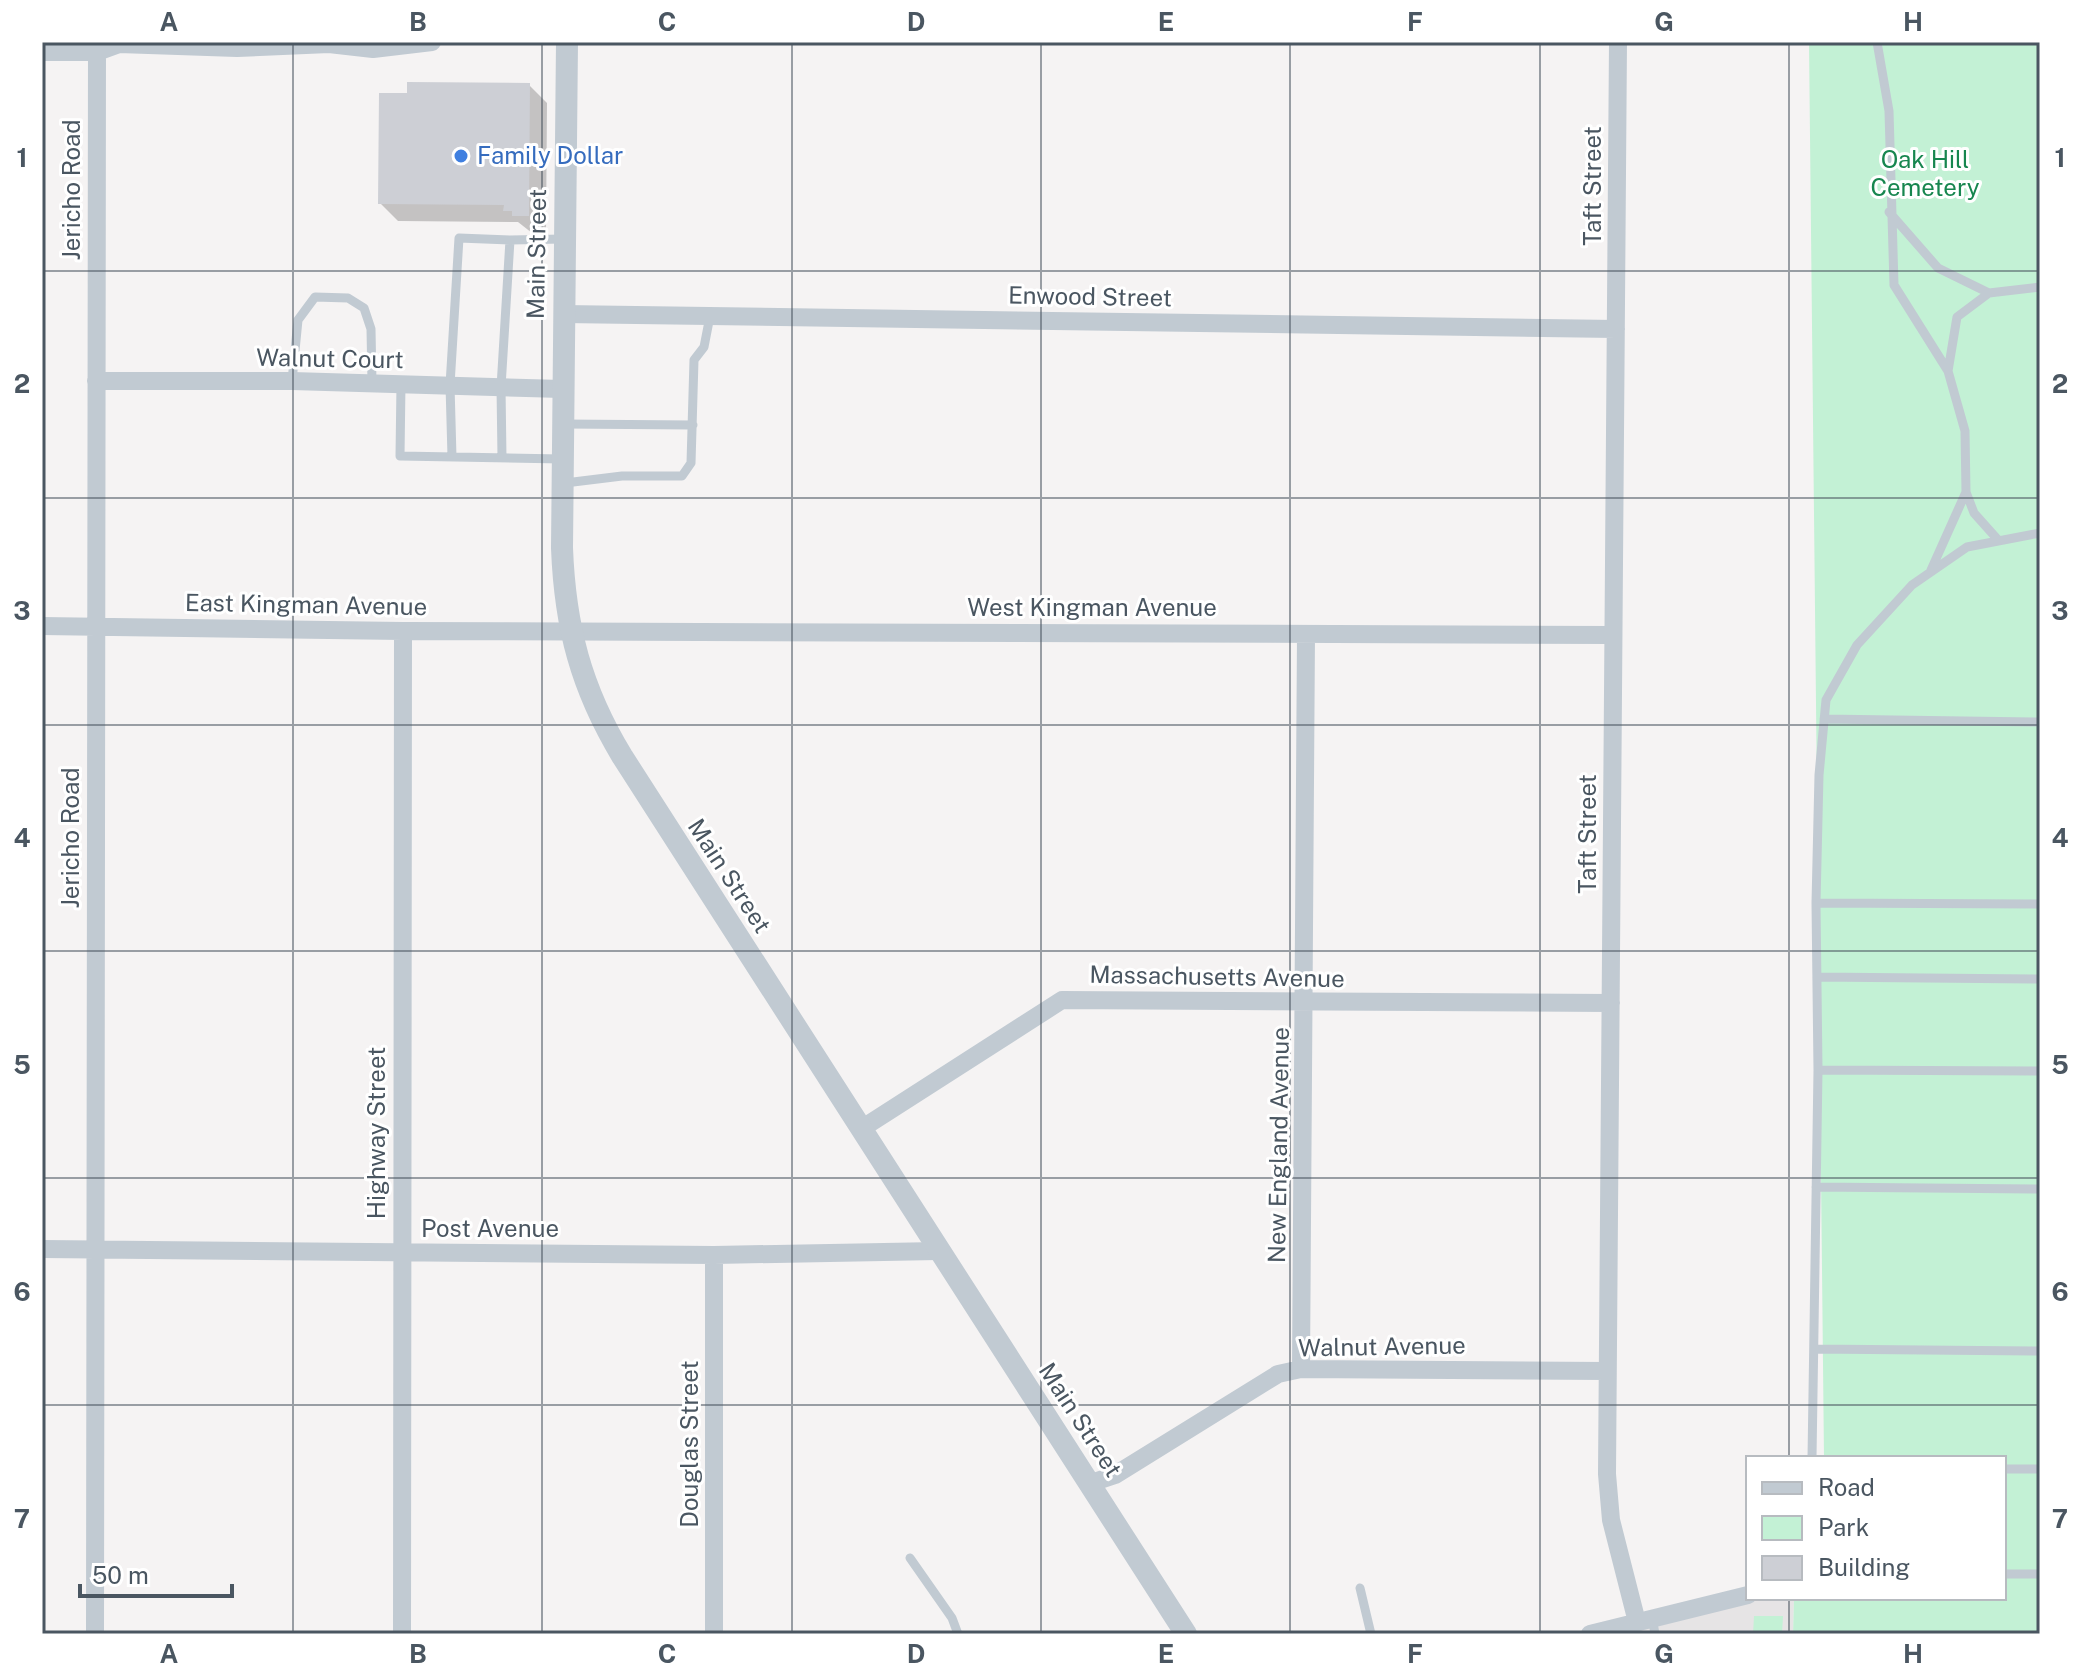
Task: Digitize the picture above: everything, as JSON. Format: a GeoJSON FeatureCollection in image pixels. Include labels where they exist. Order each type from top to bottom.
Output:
{"type":"FeatureCollection","features":[{"type":"Feature","properties":{"kind":"street"},"geometry":{"type":"LineString","coordinates":[[42,52],[119,44],[237,48],[329,44],[373,49],[432,42]]}},
{"type":"Feature","properties":{"kind":"street","name":"Main Street"},"geometry":{"type":"LineString","coordinates":[[567,42],[561,484],[564,591],[569,631],[604,727],[1186,1634]]}},
{"type":"Feature","properties":{"kind":"street","name":"Taft Street"},"geometry":{"type":"LineString","coordinates":[[1618,42],[1607,1474],[1611,1520],[1648,1624]]}},
{"type":"Feature","properties":{"kind":"street","name":"Jericho Road"},"geometry":{"type":"LineString","coordinates":[[95,1634],[97,47]]}},
{"type":"Feature","properties":{"kind":"street","name":"Enwood Street"},"geometry":{"type":"LineString","coordinates":[[563,314],[1616,329]]}},
{"type":"Feature","properties":{"kind":"street","name":"Walnut Court"},"geometry":{"type":"LineString","coordinates":[[96,381],[292,381],[562,389]]}},
{"type":"Feature","properties":{"kind":"street","name":"East Kingman Avenue"},"geometry":{"type":"LineString","coordinates":[[42,626],[569,631]]}},
{"type":"Feature","properties":{"kind":"street","name":"Highway Street"},"geometry":{"type":"LineString","coordinates":[[402,1634],[403,631]]}},
{"type":"Feature","properties":{"kind":"street","name":"West Kingman Avenue"},"geometry":{"type":"LineString","coordinates":[[569,631],[1613,635]]}},
{"type":"Feature","properties":{"kind":"street","name":"New England Avenue"},"geometry":{"type":"LineString","coordinates":[[1301,1369],[1306,634]]}},
{"type":"Feature","properties":{"kind":"street","name":"Massachusetts Avenue"},"geometry":{"type":"LineString","coordinates":[[861,1129],[1062,1000],[1611,1003]]}},
{"type":"Feature","properties":{"kind":"street","name":"Post Avenue"},"geometry":{"type":"LineString","coordinates":[[42,1249],[714,1255],[938,1251]]}},
{"type":"Feature","properties":{"kind":"street","name":"Douglas Street"},"geometry":{"type":"LineString","coordinates":[[714,1255],[714,1634]]}},
{"type":"Feature","properties":{"kind":"street","name":"Walnut Avenue"},"geometry":{"type":"LineString","coordinates":[[1091,1483],[1115,1475],[1278,1374],[1301,1369],[1607,1371]]}},
{"type":"Feature","properties":{"kind":"street"},"geometry":{"type":"LineString","coordinates":[[1590,1634],[1648,1624],[1746,1596]]}},
{"type":"Feature","properties":{"kind":"lane"},"geometry":{"type":"LineString","coordinates":[[1877,42],[1889,111],[1889,212],[1894,285],[1948,371],[1965,431],[1966,492],[1974,513],[1999,541]]}},
{"type":"Feature","properties":{"kind":"lane"},"geometry":{"type":"LineString","coordinates":[[1889,212],[1938,268],[1989,293]]}},
{"type":"Feature","properties":{"kind":"lane"},"geometry":{"type":"LineString","coordinates":[[452,457],[450,385],[459,238],[563,239]]}},
{"type":"Feature","properties":{"kind":"lane"},"geometry":{"type":"LineString","coordinates":[[502,458],[501,387],[510,240]]}},
{"type":"Feature","properties":{"kind":"lane"},"geometry":{"type":"LineString","coordinates":[[1948,371],[1957,317],[1989,293],[2040,287]]}},
{"type":"Feature","properties":{"kind":"lane"},"geometry":{"type":"LineString","coordinates":[[292,381],[298,320],[315,297],[348,298],[364,308],[371,329],[372,383]]}},
{"type":"Feature","properties":{"kind":"lane"},"geometry":{"type":"LineString","coordinates":[[561,484],[622,476],[682,476],[691,463],[694,360],[704,347],[710,316]]}},
{"type":"Feature","properties":{"kind":"lane"},"geometry":{"type":"LineString","coordinates":[[401,384],[400,456],[562,459]]}},
{"type":"Feature","properties":{"kind":"lane"},"geometry":{"type":"LineString","coordinates":[[562,424],[693,425]]}},
{"type":"Feature","properties":{"kind":"lane"},"geometry":{"type":"LineString","coordinates":[[1929,573],[1966,492]]}},
{"type":"Feature","properties":{"kind":"lane"},"geometry":{"type":"LineString","coordinates":[[1812,1456],[1818,1070],[1816,903],[1819,775],[1826,700],[1857,645],[1912,585],[1967,547],[2040,533]]}},
{"type":"Feature","properties":{"kind":"lane"},"geometry":{"type":"LineString","coordinates":[[1824,719],[2040,722]]}},
{"type":"Feature","properties":{"kind":"lane"},"geometry":{"type":"LineString","coordinates":[[1816,903],[2040,904]]}},
{"type":"Feature","properties":{"kind":"lane"},"geometry":{"type":"LineString","coordinates":[[1817,977],[2040,979]]}},
{"type":"Feature","properties":{"kind":"lane"},"geometry":{"type":"LineString","coordinates":[[1818,1070],[2040,1071]]}},
{"type":"Feature","properties":{"kind":"lane"},"geometry":{"type":"LineString","coordinates":[[1816,1187],[2040,1189]]}},
{"type":"Feature","properties":{"kind":"lane"},"geometry":{"type":"LineString","coordinates":[[1814,1349],[2040,1351]]}},
{"type":"Feature","properties":{"kind":"lane"},"geometry":{"type":"LineString","coordinates":[[2006,1469],[2040,1469]]}},
{"type":"Feature","properties":{"kind":"lane"},"geometry":{"type":"LineString","coordinates":[[910,1558],[952,1618],[958,1634]]}},
{"type":"Feature","properties":{"kind":"lane"},"geometry":{"type":"LineString","coordinates":[[2006,1574],[2040,1574]]}},
{"type":"Feature","properties":{"kind":"lane"},"geometry":{"type":"LineString","coordinates":[[1360,1588],[1371,1634]]}},
{"type":"Feature","properties":{"kind":"shaded area"},"geometry":{"type":"Polygon","coordinates":[[[1754,1600],[1794,1600],[1793,1634],[1618,1634],[1754,1600]]]}},
{"type":"Feature","properties":{"kind":"green space","name":"Oak Hill Cemetery"},"geometry":{"type":"Polygon","coordinates":[[[1809,42],[2040,42],[2040,1634],[1793,1634],[1794,1600],[2006,1600],[2006,1456],[1824,1456],[1809,42]]]}},
{"type":"Feature","properties":{"kind":"green space"},"geometry":{"type":"Polygon","coordinates":[[[1754,1616],[1783,1616],[1782,1634],[1753,1634],[1754,1616]]]}},
{"type":"Feature","properties":{"kind":"building"},"geometry":{"type":"Polygon","coordinates":[[[407,82],[530,83],[529,216],[512,216],[512,211],[503,211],[504,205],[378,204],[379,93],[407,93],[407,82]]]}},
{"type":"Feature","properties":{"kind":"place","name":"Family Dollar"},"geometry":{"type":"Point","coordinates":[461,156]}}]}
